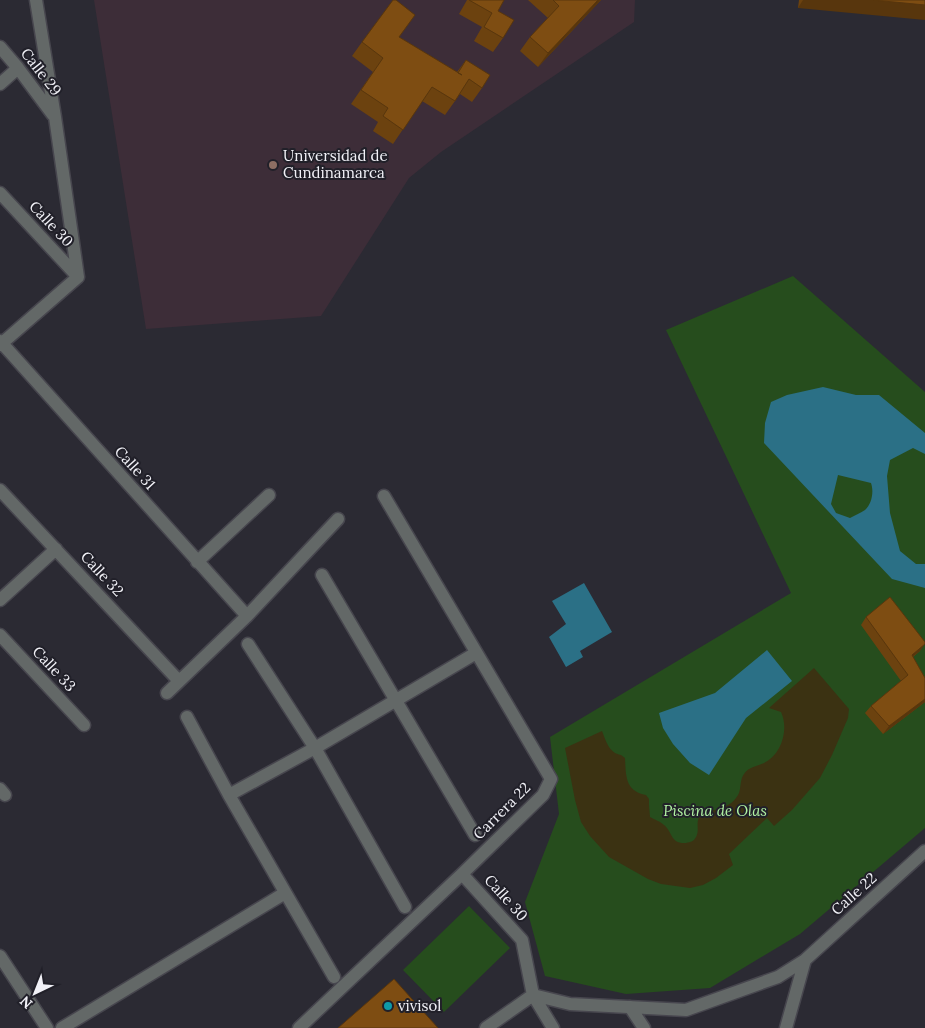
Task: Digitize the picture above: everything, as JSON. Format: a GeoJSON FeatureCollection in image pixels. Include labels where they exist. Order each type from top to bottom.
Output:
{"type":"FeatureCollection","features":[{"type":"Feature","properties":{"kind":"street"},"geometry":{"type":"LineString","coordinates":[[1,343],[78,277],[36,0]]}},
{"type":"Feature","properties":{"kind":"street","name":"Calle 29"},"geometry":{"type":"LineString","coordinates":[[0,47],[55,117]]}},
{"type":"Feature","properties":{"kind":"street"},"geometry":{"type":"LineString","coordinates":[[0,84],[18,68]]}},
{"type":"Feature","properties":{"kind":"street","name":"Calle 30"},"geometry":{"type":"LineString","coordinates":[[0,193],[78,277]]}},
{"type":"Feature","properties":{"kind":"street","name":"Calle 31"},"geometry":{"type":"LineString","coordinates":[[1,343],[246,616]]}},
{"type":"Feature","properties":{"kind":"street","name":"Calle 32"},"geometry":{"type":"LineString","coordinates":[[0,490],[179,680]]}},
{"type":"Feature","properties":{"kind":"street"},"geometry":{"type":"LineString","coordinates":[[197,562],[269,495]]}},
{"type":"Feature","properties":{"kind":"street","name":"Carrera 22"},"geometry":{"type":"LineString","coordinates":[[299,1028],[543,795],[552,779],[384,496]]}},
{"type":"Feature","properties":{"kind":"street"},"geometry":{"type":"LineString","coordinates":[[166,693],[246,616],[338,519]]}},
{"type":"Feature","properties":{"kind":"street"},"geometry":{"type":"LineString","coordinates":[[0,600],[56,549]]}},
{"type":"Feature","properties":{"kind":"street"},"geometry":{"type":"LineString","coordinates":[[322,575],[475,835]]}},
{"type":"Feature","properties":{"kind":"street","name":"Calle 33"},"geometry":{"type":"LineString","coordinates":[[0,635],[84,725]]}},
{"type":"Feature","properties":{"kind":"street"},"geometry":{"type":"LineString","coordinates":[[248,644],[315,748],[405,907]]}},
{"type":"Feature","properties":{"kind":"street"},"geometry":{"type":"LineString","coordinates":[[229,795],[315,748],[476,653]]}},
{"type":"Feature","properties":{"kind":"street"},"geometry":{"type":"LineString","coordinates":[[187,717],[229,795],[334,977]]}},
{"type":"Feature","properties":{"kind":"street","name":"Calle 22"},"geometry":{"type":"LineString","coordinates":[[533,995],[570,1004],[686,1010],[778,977],[805,960],[925,852]]}},
{"type":"Feature","properties":{"kind":"street","name":"Calle 30"},"geometry":{"type":"LineString","coordinates":[[462,874],[522,940],[533,995],[553,1028]]}},
{"type":"Feature","properties":{"kind":"street"},"geometry":{"type":"LineString","coordinates":[[62,1028],[285,893]]}},
{"type":"Feature","properties":{"kind":"street"},"geometry":{"type":"LineString","coordinates":[[0,956],[46,1028]]}},
{"type":"Feature","properties":{"kind":"street"},"geometry":{"type":"LineString","coordinates":[[786,1028],[805,960]]}},
{"type":"Feature","properties":{"kind":"street"},"geometry":{"type":"LineString","coordinates":[[486,1028],[533,995]]}},
{"type":"Feature","properties":{"kind":"street"},"geometry":{"type":"LineString","coordinates":[[630,1008],[644,1028]]}},
{"type":"Feature","properties":{"kind":"shaded area","name":"Universidad de Cundinamarca"},"geometry":{"type":"Polygon","coordinates":[[[94,0],[635,0],[634,22],[441,152],[409,178],[321,316],[146,329],[94,0]]]}},
{"type":"Feature","properties":{"kind":"green space","name":"Piscina de Olas"},"geometry":{"type":"Polygon","coordinates":[[[793,276],[925,392],[925,828],[800,934],[710,988],[626,994],[545,976],[525,902],[559,814],[550,737],[791,593],[666,330],[793,276]]]}},
{"type":"Feature","properties":{"kind":"green space"},"geometry":{"type":"Polygon","coordinates":[[[469,906],[510,948],[444,1012],[403,970],[469,906]]]}},
{"type":"Feature","properties":{"kind":"sand"},"geometry":{"type":"Polygon","coordinates":[[[814,668],[849,709],[848,718],[832,755],[820,778],[792,810],[774,826],[767,818],[729,854],[733,865],[716,878],[703,885],[690,888],[661,884],[648,879],[609,857],[590,836],[581,822],[565,748],[602,731],[611,749],[625,758],[630,786],[639,793],[646,795],[649,799],[650,817],[664,825],[674,840],[686,843],[692,841],[697,834],[700,815],[732,803],[739,793],[742,778],[746,772],[764,763],[775,754],[782,741],[784,726],[781,712],[769,708],[814,668]]]}},
{"type":"Feature","properties":{"kind":"water"},"geometry":{"type":"Polygon","coordinates":[[[823,387],[856,395],[879,395],[925,433],[925,454],[913,448],[890,460],[887,476],[890,513],[900,551],[916,564],[925,564],[925,588],[892,579],[764,443],[765,423],[771,402],[787,395],[823,387]],[[838,475],[831,504],[836,513],[850,518],[865,510],[872,497],[871,483],[838,475]]]}},
{"type":"Feature","properties":{"kind":"water"},"geometry":{"type":"Polygon","coordinates":[[[584,583],[612,632],[580,651],[583,657],[566,667],[549,637],[566,624],[552,601],[584,583]]]}},
{"type":"Feature","properties":{"kind":"water"},"geometry":{"type":"Polygon","coordinates":[[[767,650],[792,681],[746,718],[709,775],[690,763],[673,744],[663,728],[659,713],[715,693],[767,650]]]}},
{"type":"Feature","properties":{"kind":"building"},"geometry":{"type":"Polygon","coordinates":[[[393,0],[396,0],[415,15],[399,37],[458,73],[466,60],[490,75],[482,88],[469,79],[455,101],[432,87],[403,130],[383,116],[388,108],[361,90],[383,58],[362,42],[393,0]]]}},
{"type":"Feature","properties":{"kind":"building"},"geometry":{"type":"Polygon","coordinates":[[[469,0],[504,0],[498,11],[514,20],[503,38],[484,27],[492,13],[469,0]]]}},
{"type":"Feature","properties":{"kind":"building"},"geometry":{"type":"Polygon","coordinates":[[[553,0],[598,0],[548,53],[530,37],[559,6],[553,0]]]}},
{"type":"Feature","properties":{"kind":"building"},"geometry":{"type":"Polygon","coordinates":[[[873,0],[925,0],[925,5],[873,0]]]}},
{"type":"Feature","properties":{"kind":"building"},"geometry":{"type":"Polygon","coordinates":[[[890,597],[925,642],[912,655],[925,678],[925,699],[889,726],[871,706],[908,675],[866,617],[890,597]]]}},
{"type":"Feature","properties":{"kind":"building","name":"vivisol"},"geometry":{"type":"Polygon","coordinates":[[[394,979],[438,1028],[338,1028],[394,979]]]}},
{"type":"Feature","properties":{"kind":"place","name":"Universidad de Cundinamarca"},"geometry":{"type":"Point","coordinates":[273,165]}},
{"type":"Feature","properties":{"kind":"place","name":"vivisol"},"geometry":{"type":"Point","coordinates":[388,1006]}}]}
